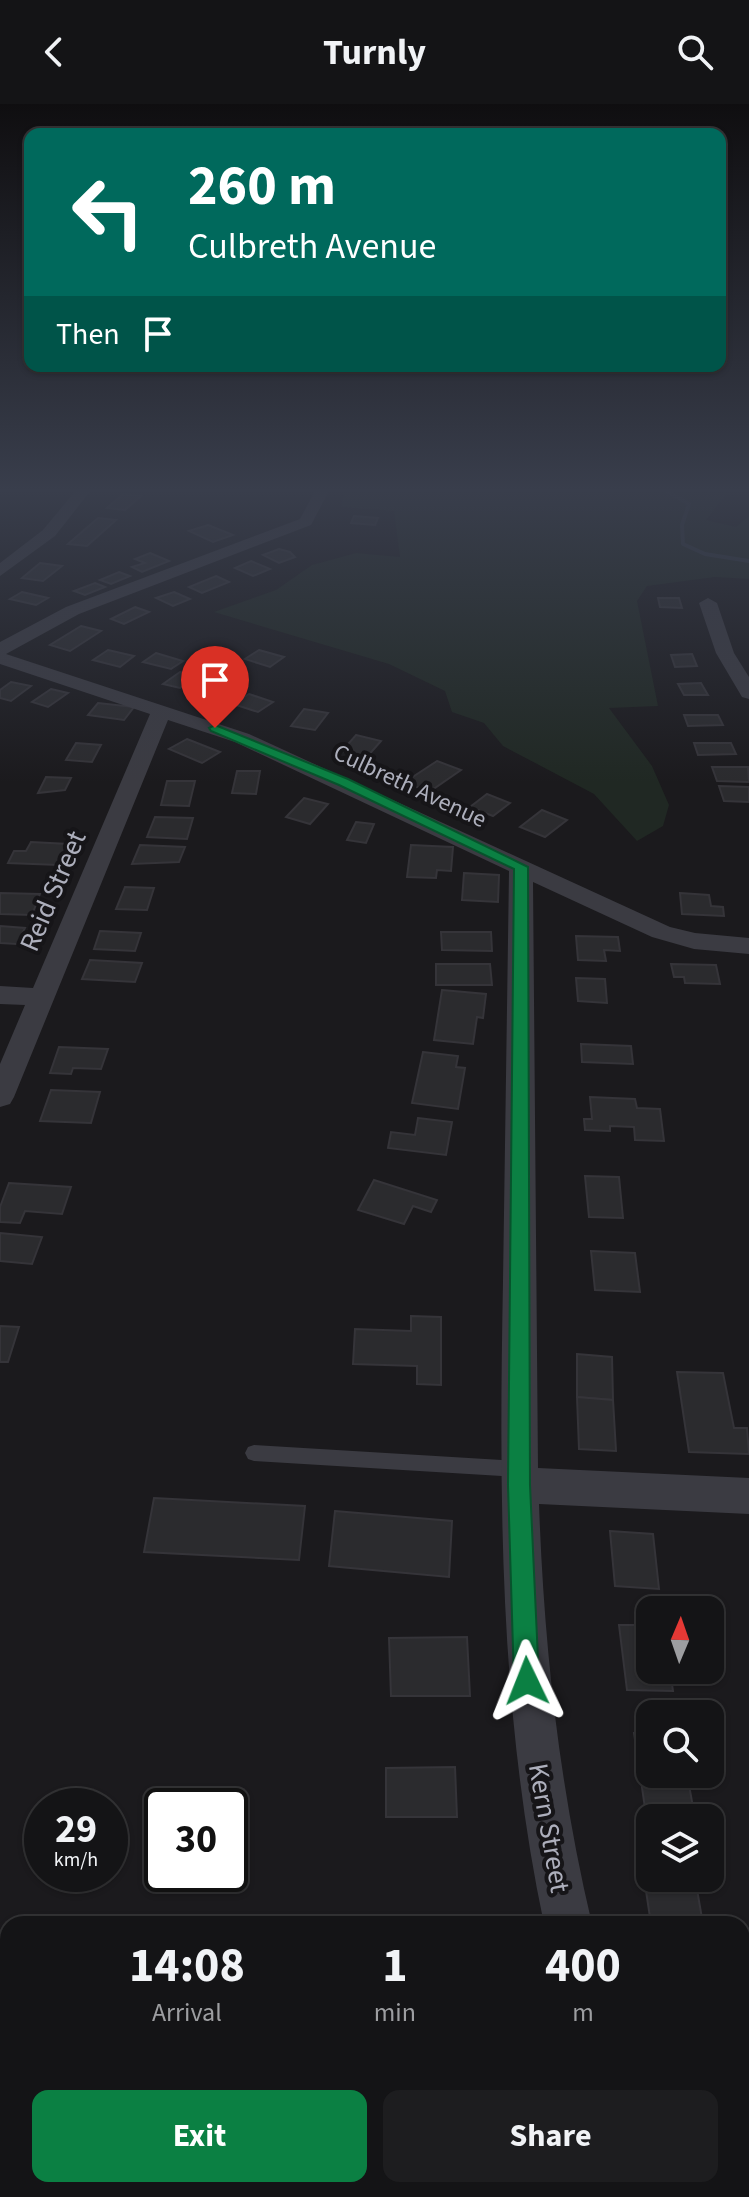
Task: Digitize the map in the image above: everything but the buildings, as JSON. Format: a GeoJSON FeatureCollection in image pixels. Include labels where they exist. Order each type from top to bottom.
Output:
{"type":"FeatureCollection","features":[{"type":"Feature","properties":{"kind":"street"},"geometry":{"type":"LineString","coordinates":[[0,650],[18,638],[140,587]]}},
{"type":"Feature","properties":{"kind":"street"},"geometry":{"type":"LineString","coordinates":[[708,603],[725,653],[748,688]]}},
{"type":"Feature","properties":{"kind":"street","name":"Culbreth Avenue"},"geometry":{"type":"LineString","coordinates":[[0,658],[242,738],[661,932],[694,941],[749,946]]}},
{"type":"Feature","properties":{"kind":"street","name":"Reid Street"},"geometry":{"type":"LineString","coordinates":[[0,1097],[162,710]]}},
{"type":"Feature","properties":{"kind":"street","name":"Kern Street"},"geometry":{"type":"LineString","coordinates":[[521,867],[519,1477],[527,1681],[547,1843],[566,1916]]}},
{"type":"Feature","properties":{"kind":"street"},"geometry":{"type":"LineString","coordinates":[[0,995],[41,997]]}},
{"type":"Feature","properties":{"kind":"street"},"geometry":{"type":"LineString","coordinates":[[519,1477],[749,1496]]}},
{"type":"Feature","properties":{"kind":"lane"},"geometry":{"type":"LineString","coordinates":[[254,1453],[519,1477]]}},
{"type":"Feature","properties":{"kind":"shaded area"},"geometry":{"type":"Polygon","coordinates":[[[281,587],[647,587],[637,601],[658,706],[609,708],[652,766],[669,805],[663,826],[637,841],[594,794],[503,746],[484,723],[452,712],[445,691],[389,664],[214,612],[281,587]]]}},
{"type":"Feature","properties":{"kind":"route"},"geometry":{"type":"LineString","coordinates":[[215,728],[343,782],[521,867],[519,1485],[527,1681]]}}]}
